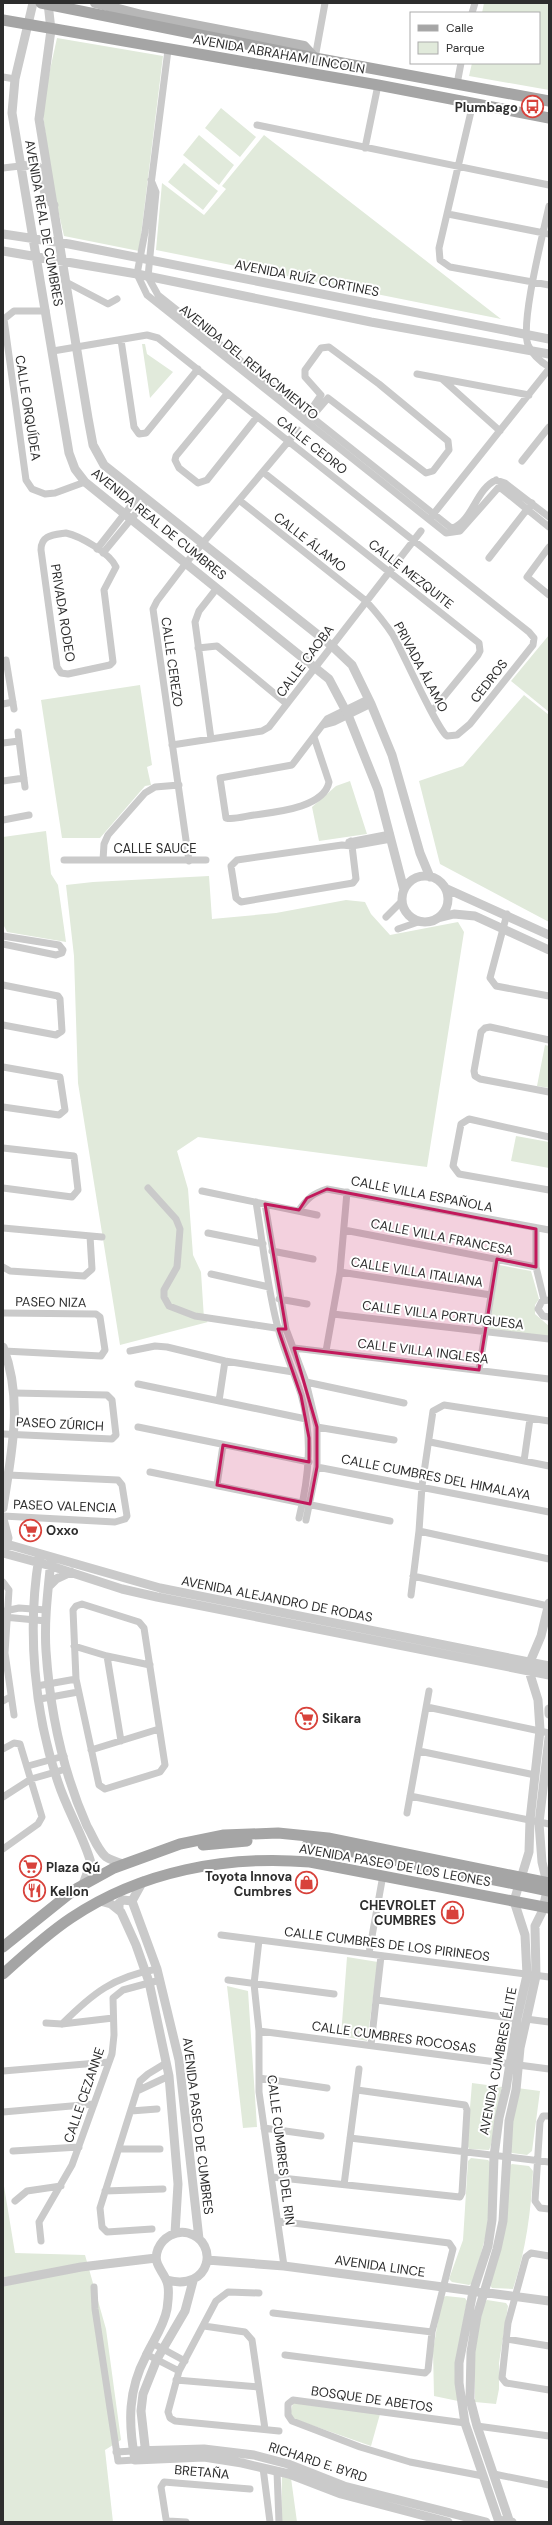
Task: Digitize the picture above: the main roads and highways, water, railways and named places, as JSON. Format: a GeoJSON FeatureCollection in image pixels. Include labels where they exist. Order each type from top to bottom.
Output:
{"type":"FeatureCollection","features":[{"type":"Feature","properties":{"kind":"main road"},"geometry":{"type":"LineString","coordinates":[[95,3],[122,6],[142,15],[304,46],[315,58]]}},
{"type":"Feature","properties":{"kind":"main road"},"geometry":{"type":"LineString","coordinates":[[46,4],[237,43],[549,101]]}},
{"type":"Feature","properties":{"kind":"main road"},"geometry":{"type":"LineString","coordinates":[[142,15],[156,27]]}},
{"type":"Feature","properties":{"kind":"main road","name":"AVENIDA ABRAHAM LINCOLN"},"geometry":{"type":"LineString","coordinates":[[3,20],[51,30],[378,85],[549,118]]}},
{"type":"Feature","properties":{"kind":"main road"},"geometry":{"type":"LineString","coordinates":[[222,31],[237,43]]}},
{"type":"Feature","properties":{"kind":"main road","name":"AVENIDA PASEO DE LOS LEONES"},"geometry":{"type":"LineString","coordinates":[[3,1947],[83,1884],[123,1864],[182,1844],[224,1835],[297,1834],[348,1841],[499,1872],[549,1885]]}},
{"type":"Feature","properties":{"kind":"main road"},"geometry":{"type":"LineString","coordinates":[[182,1844],[195,1845],[245,1841],[303,1842],[549,1885]]}},
{"type":"Feature","properties":{"kind":"main road"},"geometry":{"type":"LineString","coordinates":[[163,1875],[195,1862],[214,1857],[245,1854],[300,1854],[366,1864],[547,1905]]}},
{"type":"Feature","properties":{"kind":"main road","name":"AVENIDA PASEO DE LOS LEONES"},"geometry":{"type":"LineString","coordinates":[[3,1974],[55,1930],[100,1901],[143,1881],[163,1875],[237,1861],[278,1860],[310,1862],[514,1901],[547,1905]]}},
{"type":"Feature","properties":{"kind":"main road"},"geometry":{"type":"LineString","coordinates":[[489,1896],[497,1894],[500,1890],[502,1878],[499,1872]]}},
{"type":"Feature","properties":{"kind":"place","name":"Plumbago"},"geometry":{"type":"Point","coordinates":[533,107]}},
{"type":"Feature","properties":{"kind":"place","name":"Oxxo"},"geometry":{"type":"Point","coordinates":[30,1530]}},
{"type":"Feature","properties":{"kind":"place","name":"Sikara"},"geometry":{"type":"Point","coordinates":[306,1718]}},
{"type":"Feature","properties":{"kind":"place","name":"Plaza Qú"},"geometry":{"type":"Point","coordinates":[31,1867]}},
{"type":"Feature","properties":{"kind":"place","name":"Toyota Innova Cumbres"},"geometry":{"type":"Point","coordinates":[307,1883]}},
{"type":"Feature","properties":{"kind":"place","name":"Kellon"},"geometry":{"type":"Point","coordinates":[35,1891]}},
{"type":"Feature","properties":{"kind":"place","name":"CHEVROLET CUMBRES"},"geometry":{"type":"Point","coordinates":[452,1912]}}]}
